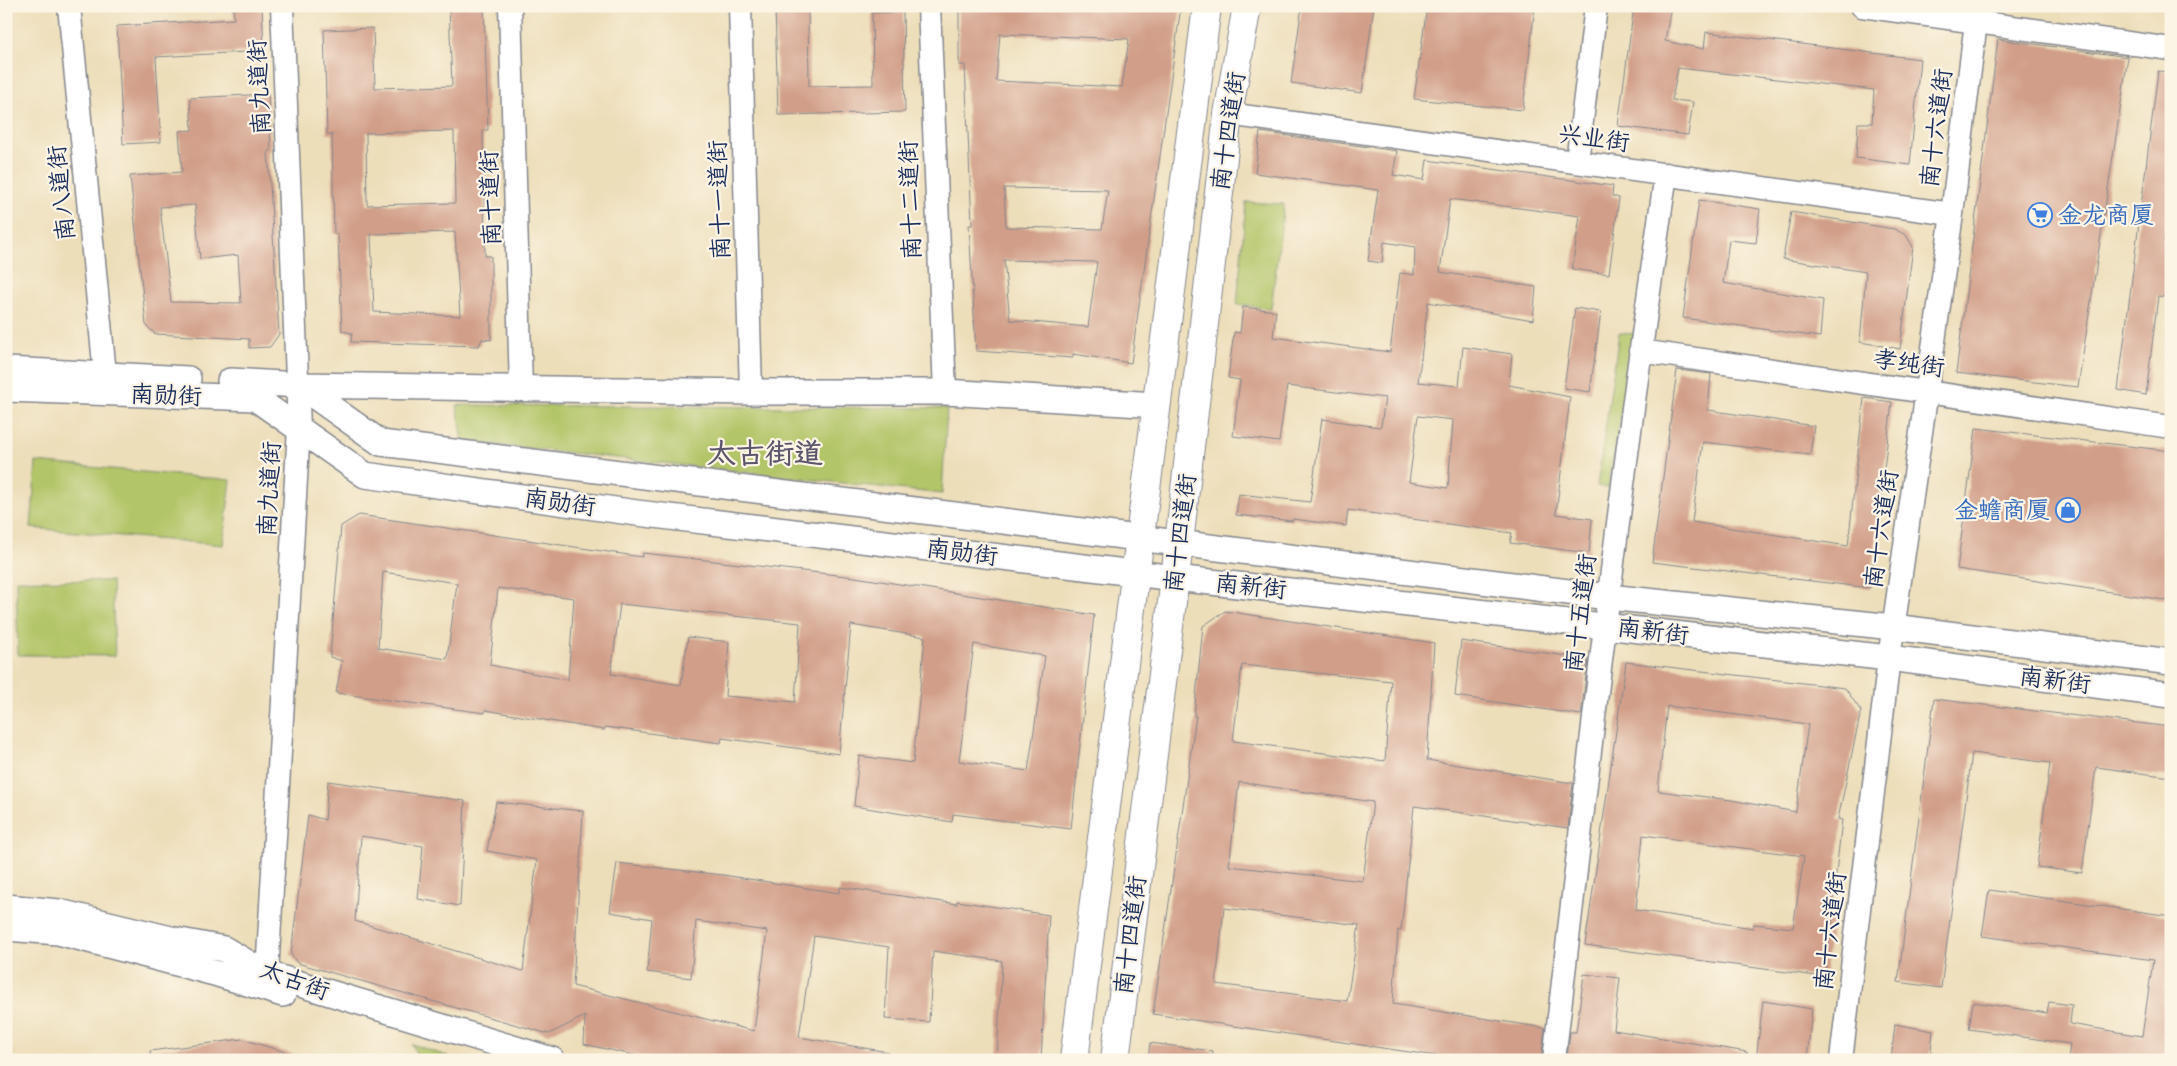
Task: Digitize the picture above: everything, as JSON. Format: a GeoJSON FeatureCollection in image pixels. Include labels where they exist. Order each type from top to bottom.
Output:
{"type":"FeatureCollection","features":[{"type":"Feature","properties":{"kind":"main road"},"geometry":{"type":"LineString","coordinates":[[1074,1060],[1207,6]]}},
{"type":"Feature","properties":{"kind":"main road","name":"南十四道街"},"geometry":{"type":"LineString","coordinates":[[1115,1060],[1175,578],[1228,114],[1246,6]]}},
{"type":"Feature","properties":{"kind":"main road","name":"南勋街"},"geometry":{"type":"LineString","coordinates":[[6,370],[299,385],[751,392],[945,392],[1157,405]]}},
{"type":"Feature","properties":{"kind":"main road","name":"南勋街"},"geometry":{"type":"LineString","coordinates":[[299,385],[382,444],[1139,539]]}},
{"type":"Feature","properties":{"kind":"main road","name":"南勋街"},"geometry":{"type":"LineString","coordinates":[[6,389],[255,398],[364,475],[647,514],[1135,573]]}},
{"type":"Feature","properties":{"kind":"main road","name":"南新街"},"geometry":{"type":"LineString","coordinates":[[1139,539],[1608,597],[1893,627],[2171,662]]}},
{"type":"Feature","properties":{"kind":"main road","name":"南新街"},"geometry":{"type":"LineString","coordinates":[[1135,573],[1889,658],[2171,695]]}},
{"type":"Feature","properties":{"kind":"main road","name":"太古街"},"geometry":{"type":"LineString","coordinates":[[6,907],[59,912],[175,940],[224,949],[267,974],[552,1060]]}},
{"type":"Feature","properties":{"kind":"main road","name":"太古街"},"geometry":{"type":"LineString","coordinates":[[6,928],[58,932],[218,974],[494,1060]]}},
{"type":"Feature","properties":{"kind":"street","name":"南八道街"},"geometry":{"type":"LineString","coordinates":[[69,6],[105,374]]}},
{"type":"Feature","properties":{"kind":"street","name":"南九道街"},"geometry":{"type":"LineString","coordinates":[[267,974],[299,428],[299,385],[282,6]]}},
{"type":"Feature","properties":{"kind":"street","name":"南十道街"},"geometry":{"type":"LineString","coordinates":[[510,6],[522,389]]}},
{"type":"Feature","properties":{"kind":"street","name":"南十一道街"},"geometry":{"type":"LineString","coordinates":[[740,6],[751,392]]}},
{"type":"Feature","properties":{"kind":"street","name":"南十二道街"},"geometry":{"type":"LineString","coordinates":[[928,6],[945,392]]}},
{"type":"Feature","properties":{"kind":"street"},"geometry":{"type":"LineString","coordinates":[[1577,162],[1596,6]]}},
{"type":"Feature","properties":{"kind":"street"},"geometry":{"type":"LineString","coordinates":[[1862,6],[1977,15],[2171,49]]}},
{"type":"Feature","properties":{"kind":"street","name":"南十六道街"},"geometry":{"type":"LineString","coordinates":[[1841,1060],[1893,627],[1952,214],[1977,15]]}},
{"type":"Feature","properties":{"kind":"street","name":"兴业街"},"geometry":{"type":"LineString","coordinates":[[1228,114],[1952,214]]}},
{"type":"Feature","properties":{"kind":"street","name":"南十五道街"},"geometry":{"type":"LineString","coordinates":[[1554,1060],[1608,597],[1640,351],[1666,174]]}},
{"type":"Feature","properties":{"kind":"street","name":"孝纯街"},"geometry":{"type":"LineString","coordinates":[[1640,351],[2171,427]]}},
{"type":"Feature","properties":{"kind":"green space"},"geometry":{"type":"Polygon","coordinates":[[[1246,202],[1284,204],[1271,309],[1237,304],[1246,202]]]}},
{"type":"Feature","properties":{"kind":"green space"},"geometry":{"type":"Polygon","coordinates":[[[1619,333],[1635,334],[1608,488],[1597,486],[1619,333]]]}},
{"type":"Feature","properties":{"kind":"green space"},"geometry":{"type":"Polygon","coordinates":[[[457,405],[947,408],[942,494],[463,441],[457,405]]]}},
{"type":"Feature","properties":{"kind":"green space"},"geometry":{"type":"Polygon","coordinates":[[[36,462],[231,480],[223,545],[31,528],[36,462]]]}},
{"type":"Feature","properties":{"kind":"green space"},"geometry":{"type":"Polygon","coordinates":[[[16,580],[112,581],[115,656],[18,655],[16,580]]]}},
{"type":"Feature","properties":{"kind":"green space"},"geometry":{"type":"Polygon","coordinates":[[[412,1044],[458,1060],[419,1060],[412,1044]]]}},
{"type":"Feature","properties":{"kind":"building"},"geometry":{"type":"Polygon","coordinates":[[[233,6],[262,6],[264,51],[156,57],[161,142],[123,144],[117,26],[234,19],[233,6]]]}},
{"type":"Feature","properties":{"kind":"building"},"geometry":{"type":"Polygon","coordinates":[[[449,6],[484,6],[488,130],[483,130],[485,256],[491,256],[491,340],[482,339],[479,346],[351,342],[352,333],[342,331],[338,234],[334,234],[332,134],[327,134],[324,30],[373,28],[375,88],[452,86],[449,6]],[[454,131],[366,133],[367,205],[455,203],[454,131]],[[455,232],[371,234],[374,312],[460,316],[455,232]]]}},
{"type":"Feature","properties":{"kind":"building"},"geometry":{"type":"Polygon","coordinates":[[[775,6],[808,6],[809,86],[873,85],[872,13],[903,12],[905,112],[778,115],[775,6]]]}},
{"type":"Feature","properties":{"kind":"building"},"geometry":{"type":"Polygon","coordinates":[[[959,6],[1181,6],[1131,363],[1073,354],[1073,358],[976,351],[969,225],[972,225],[965,65],[959,65],[959,6]],[[1000,34],[996,81],[1122,87],[1129,39],[1000,34]],[[1004,188],[1006,227],[1102,229],[1108,190],[1004,188]],[[1004,260],[1010,320],[1088,327],[1097,262],[1004,260]]]}},
{"type":"Feature","properties":{"kind":"building"},"geometry":{"type":"Polygon","coordinates":[[[1302,6],[1374,6],[1362,93],[1291,83],[1302,6]]]}},
{"type":"Feature","properties":{"kind":"building"},"geometry":{"type":"Polygon","coordinates":[[[1427,6],[1535,6],[1523,110],[1414,99],[1427,6]]]}},
{"type":"Feature","properties":{"kind":"building"},"geometry":{"type":"Polygon","coordinates":[[[1634,6],[1671,6],[1665,41],[1704,49],[1706,32],[1920,59],[1910,165],[1856,158],[1858,123],[1872,123],[1874,90],[1678,68],[1672,100],[1693,102],[1688,135],[1618,126],[1634,6]]]}},
{"type":"Feature","properties":{"kind":"building","name":"金龙商厦"},"geometry":{"type":"Polygon","coordinates":[[[1998,39],[2128,57],[2078,387],[1956,373],[1998,39]]]}},
{"type":"Feature","properties":{"kind":"building"},"geometry":{"type":"Polygon","coordinates":[[[2158,71],[2171,72],[2171,196],[2164,241],[2167,241],[2165,266],[2171,267],[2171,298],[2158,296],[2146,395],[2118,390],[2158,71]]]}},
{"type":"Feature","properties":{"kind":"building"},"geometry":{"type":"Polygon","coordinates":[[[268,94],[271,151],[268,151],[279,334],[270,347],[249,348],[249,339],[155,334],[146,325],[130,176],[182,172],[179,131],[192,130],[190,98],[268,94]],[[195,205],[160,207],[171,302],[241,303],[238,255],[200,259],[195,205]]]}},
{"type":"Feature","properties":{"kind":"building"},"geometry":{"type":"Polygon","coordinates":[[[1260,132],[1397,151],[1393,175],[1424,180],[1427,160],[1613,186],[1612,196],[1619,198],[1609,274],[1572,269],[1580,216],[1450,199],[1440,272],[1536,287],[1533,320],[1428,302],[1418,382],[1459,386],[1463,347],[1512,354],[1509,385],[1570,397],[1556,514],[1592,519],[1589,553],[1510,543],[1512,533],[1348,510],[1346,526],[1293,519],[1293,521],[1236,515],[1239,494],[1310,502],[1322,419],[1379,427],[1381,426],[1385,398],[1287,386],[1279,442],[1233,436],[1240,380],[1228,378],[1234,332],[1240,333],[1243,307],[1276,311],[1273,337],[1390,352],[1400,273],[1414,275],[1415,247],[1384,242],[1382,263],[1368,261],[1378,190],[1255,173],[1260,132]],[[1418,416],[1409,482],[1448,488],[1453,420],[1418,416]]]}},
{"type":"Feature","properties":{"kind":"building"},"geometry":{"type":"Polygon","coordinates":[[[1699,200],[1760,209],[1756,243],[1729,240],[1723,283],[1823,300],[1820,337],[1683,318],[1699,200]]]}},
{"type":"Feature","properties":{"kind":"building"},"geometry":{"type":"Polygon","coordinates":[[[1791,212],[1894,229],[1906,235],[1913,247],[1900,349],[1860,342],[1866,272],[1783,259],[1791,212]]]}},
{"type":"Feature","properties":{"kind":"building"},"geometry":{"type":"Polygon","coordinates":[[[1575,308],[1601,312],[1590,392],[1564,388],[1575,308]]]}},
{"type":"Feature","properties":{"kind":"building"},"geometry":{"type":"Polygon","coordinates":[[[1677,370],[1711,374],[1708,410],[1814,426],[1810,455],[1703,442],[1692,522],[1848,546],[1864,398],[1892,402],[1870,588],[1652,562],[1677,370]]]}},
{"type":"Feature","properties":{"kind":"building","name":"金蟾商厦"},"geometry":{"type":"Polygon","coordinates":[[[1976,428],[2171,451],[2171,601],[1957,569],[1976,428]]]}},
{"type":"Feature","properties":{"kind":"building"},"geometry":{"type":"Polygon","coordinates":[[[359,515],[642,557],[643,553],[855,577],[1094,615],[1071,829],[953,814],[952,822],[854,806],[859,756],[913,763],[925,637],[851,625],[839,754],[722,738],[721,743],[605,727],[604,730],[485,710],[485,713],[336,693],[342,661],[330,657],[341,526],[359,515]],[[383,572],[378,648],[447,659],[457,583],[383,572]],[[498,588],[490,665],[568,680],[574,598],[498,588]],[[620,604],[611,674],[681,685],[688,637],[729,642],[725,696],[795,702],[800,623],[620,604]],[[974,644],[959,761],[1028,771],[1045,656],[974,644]]]}},
{"type":"Feature","properties":{"kind":"building"},"geometry":{"type":"Polygon","coordinates":[[[1225,611],[1434,643],[1427,760],[1573,783],[1568,828],[1414,806],[1401,931],[1398,930],[1393,1004],[1545,1028],[1541,1060],[1463,1060],[1153,1014],[1196,716],[1194,716],[1203,626],[1225,611]],[[1242,665],[1233,741],[1385,761],[1391,681],[1242,665]],[[1239,782],[1229,866],[1363,881],[1373,802],[1239,782]],[[1224,908],[1216,984],[1347,1001],[1359,925],[1224,908]]]}},
{"type":"Feature","properties":{"kind":"building"},"geometry":{"type":"Polygon","coordinates":[[[1461,641],[1588,659],[1581,715],[1455,696],[1461,641]]]}},
{"type":"Feature","properties":{"kind":"building"},"geometry":{"type":"Polygon","coordinates":[[[1626,662],[1845,688],[1861,711],[1838,819],[1842,820],[1832,908],[1834,909],[1824,977],[1585,945],[1626,662]],[[1667,706],[1658,791],[1731,800],[1796,812],[1808,724],[1667,706]],[[1643,835],[1636,910],[1753,928],[1753,924],[1793,928],[1804,856],[1643,835]]]}},
{"type":"Feature","properties":{"kind":"building"},"geometry":{"type":"Polygon","coordinates":[[[1934,699],[2171,727],[2171,777],[2096,767],[2082,873],[2037,867],[2050,763],[1972,753],[1941,988],[1898,982],[1934,699]]]}},
{"type":"Feature","properties":{"kind":"building"},"geometry":{"type":"Polygon","coordinates":[[[328,781],[465,801],[460,906],[418,899],[423,846],[361,836],[355,921],[523,971],[537,860],[487,851],[496,802],[583,811],[573,986],[754,1031],[767,931],[696,921],[691,978],[647,972],[652,919],[610,912],[617,863],[723,875],[839,893],[840,887],[957,904],[957,901],[1049,915],[1041,1060],[997,1060],[1002,961],[933,951],[929,1022],[885,1019],[889,947],[814,936],[799,1037],[888,1052],[888,1060],[655,1060],[584,1044],[585,1016],[549,1034],[297,963],[291,954],[308,815],[325,820],[328,781]]]}},
{"type":"Feature","properties":{"kind":"building"},"geometry":{"type":"Polygon","coordinates":[[[1989,890],[2171,916],[2171,1060],[2068,1060],[2070,1044],[1969,1029],[1973,1002],[2047,1013],[2049,1002],[2072,1005],[2070,1024],[2142,1036],[2153,960],[1982,936],[1989,890]]]}},
{"type":"Feature","properties":{"kind":"building"},"geometry":{"type":"Polygon","coordinates":[[[1584,974],[1620,978],[1614,1030],[1747,1052],[1746,1060],[1567,1060],[1570,1032],[1576,1032],[1584,974]]]}},
{"type":"Feature","properties":{"kind":"building"},"geometry":{"type":"Polygon","coordinates":[[[1763,1001],[1812,1009],[1807,1060],[1756,1060],[1763,1001]]]}},
{"type":"Feature","properties":{"kind":"building"},"geometry":{"type":"Polygon","coordinates":[[[1895,1024],[1933,1031],[1930,1060],[1891,1060],[1895,1024]]]}},
{"type":"Feature","properties":{"kind":"building"},"geometry":{"type":"Polygon","coordinates":[[[242,1039],[299,1056],[298,1060],[151,1060],[150,1051],[242,1039]]]}},
{"type":"Feature","properties":{"kind":"building"},"geometry":{"type":"Polygon","coordinates":[[[1150,1043],[1213,1051],[1212,1060],[1148,1060],[1150,1043]]]}},
{"type":"Feature","properties":{"kind":"place","name":"金龙商厦"},"geometry":{"type":"Point","coordinates":[2040,215]}},
{"type":"Feature","properties":{"kind":"place","name":"金蟾商厦"},"geometry":{"type":"Point","coordinates":[2068,510]}},
{"type":"Feature","properties":{"kind":"district","name":"太古街道"},"geometry":{"type":"Point","coordinates":[765,453]}}]}
